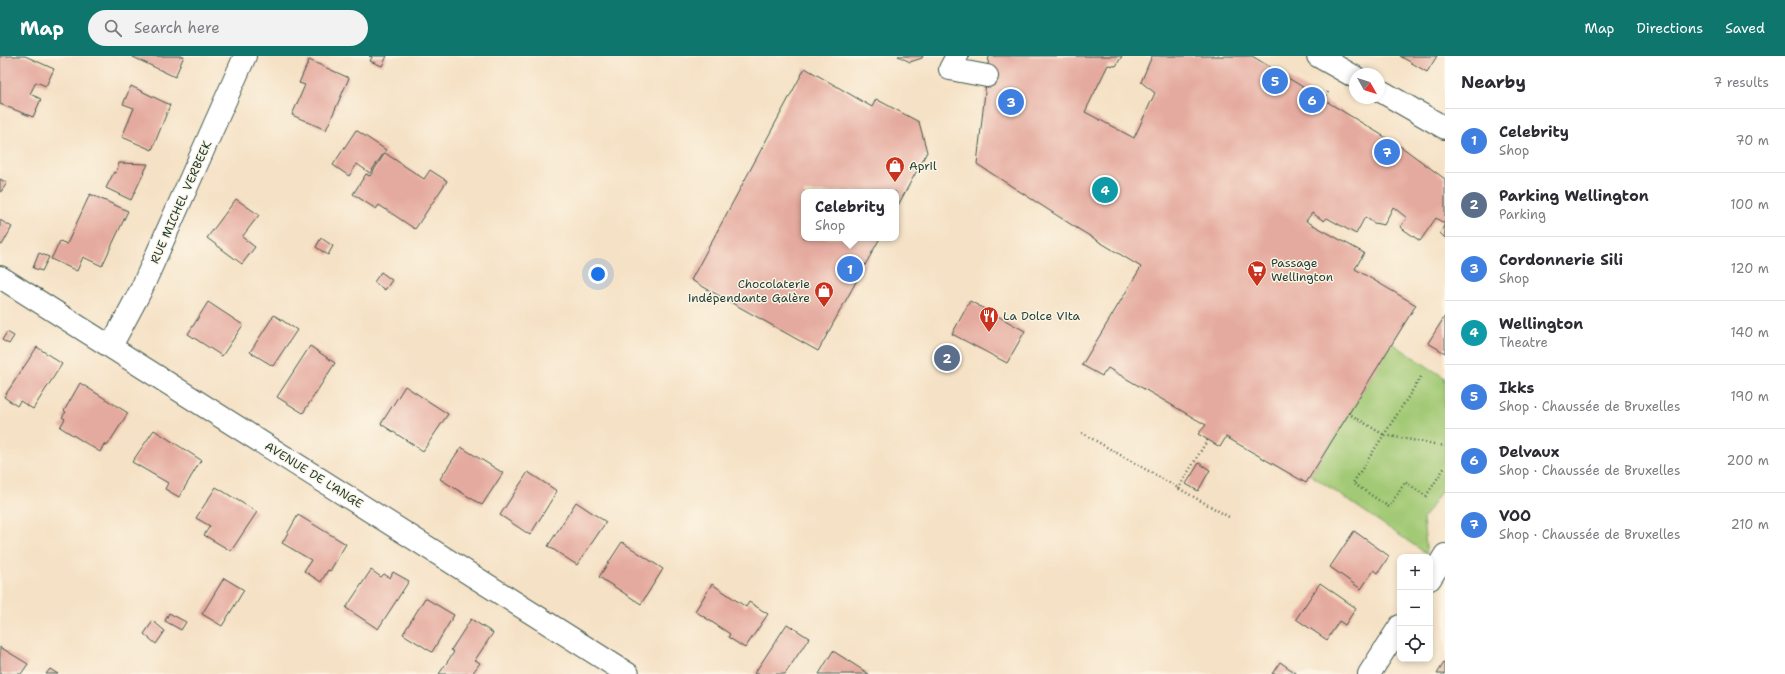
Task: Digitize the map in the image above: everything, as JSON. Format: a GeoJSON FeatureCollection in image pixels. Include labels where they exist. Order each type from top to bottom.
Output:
{"type":"FeatureCollection","features":[{"type":"Feature","properties":{"kind":"street","name":"RUE MICHEL VERBEEK"},"geometry":{"type":"LineString","coordinates":[[111,346],[141,290],[245,56]]}},
{"type":"Feature","properties":{"kind":"street"},"geometry":{"type":"LineString","coordinates":[[957,56],[950,69],[987,76]]}},
{"type":"Feature","properties":{"kind":"street"},"geometry":{"type":"LineString","coordinates":[[1318,56],[1348,67]]}},
{"type":"Feature","properties":{"kind":"street"},"geometry":{"type":"LineString","coordinates":[[1385,93],[1445,128]]}},
{"type":"Feature","properties":{"kind":"street","name":"AVENUE DE L'ANGE"},"geometry":{"type":"LineString","coordinates":[[0,277],[628,674]]}},
{"type":"Feature","properties":{"kind":"street"},"geometry":{"type":"LineString","coordinates":[[1433,574],[1445,555]]}},
{"type":"Feature","properties":{"kind":"street"},"geometry":{"type":"LineString","coordinates":[[1369,674],[1397,631]]}},
{"type":"Feature","properties":{"kind":"path"},"geometry":{"type":"LineString","coordinates":[[1421,377],[1352,483],[1389,507],[1405,482],[1426,496],[1445,467]]}},
{"type":"Feature","properties":{"kind":"path"},"geometry":{"type":"LineString","coordinates":[[1348,413],[1384,435],[1445,446]]}},
{"type":"Feature","properties":{"kind":"path"},"geometry":{"type":"LineString","coordinates":[[1082,433],[1229,517]]}},
{"type":"Feature","properties":{"kind":"path"},"geometry":{"type":"LineString","coordinates":[[1178,489],[1208,440]]}},
{"type":"Feature","properties":{"kind":"green space"},"geometry":{"type":"Polygon","coordinates":[[[1392,343],[1445,378],[1445,485],[1423,519],[1427,554],[1311,475],[1392,343]]]}},
{"type":"Feature","properties":{"kind":"building"},"geometry":{"type":"Polygon","coordinates":[[[0,56],[25,56],[54,69],[46,86],[36,82],[30,94],[41,99],[33,117],[0,104],[0,56]]]}},
{"type":"Feature","properties":{"kind":"building"},"geometry":{"type":"Polygon","coordinates":[[[133,56],[184,56],[175,77],[133,56]]]}},
{"type":"Feature","properties":{"kind":"building"},"geometry":{"type":"Polygon","coordinates":[[[369,56],[387,56],[382,66],[370,61],[372,57],[369,56]]]}},
{"type":"Feature","properties":{"kind":"building"},"geometry":{"type":"Polygon","coordinates":[[[898,56],[923,56],[922,58],[910,62],[898,56]]]}},
{"type":"Feature","properties":{"kind":"building","name":"Passage Wellington"},"geometry":{"type":"Polygon","coordinates":[[[989,56],[1122,56],[1116,66],[1108,65],[1085,112],[1134,138],[1155,93],[1141,82],[1152,56],[1252,56],[1403,148],[1445,179],[1445,224],[1436,218],[1420,241],[1400,227],[1407,218],[1393,207],[1384,225],[1374,223],[1365,217],[1356,234],[1327,218],[1324,221],[1312,213],[1306,221],[1364,253],[1355,269],[1416,305],[1306,483],[1226,437],[1220,447],[1198,434],[1206,425],[1108,368],[1102,376],[1082,365],[1141,267],[1075,227],[977,164],[989,56]]]}},
{"type":"Feature","properties":{"kind":"building"},"geometry":{"type":"Polygon","coordinates":[[[1400,56],[1437,56],[1427,72],[1400,56]]]}},
{"type":"Feature","properties":{"kind":"building"},"geometry":{"type":"Polygon","coordinates":[[[309,60],[349,78],[326,130],[292,115],[305,85],[299,83],[309,60]]]}},
{"type":"Feature","properties":{"kind":"building"},"geometry":{"type":"Polygon","coordinates":[[[805,68],[872,107],[876,99],[919,122],[927,152],[899,203],[899,189],[801,189],[801,241],[878,241],[818,351],[691,280],[805,68]]]}},
{"type":"Feature","properties":{"kind":"building"},"geometry":{"type":"Polygon","coordinates":[[[131,86],[170,105],[152,150],[122,137],[134,108],[123,104],[131,86]]]}},
{"type":"Feature","properties":{"kind":"building"},"geometry":{"type":"Polygon","coordinates":[[[356,130],[386,150],[370,173],[357,164],[349,176],[333,165],[356,130]]]}},
{"type":"Feature","properties":{"kind":"building"},"geometry":{"type":"Polygon","coordinates":[[[385,153],[424,179],[430,170],[447,181],[415,229],[379,205],[376,209],[353,194],[366,174],[370,176],[385,153]]]}},
{"type":"Feature","properties":{"kind":"building"},"geometry":{"type":"Polygon","coordinates":[[[119,163],[148,164],[131,200],[106,188],[114,172],[116,173],[119,163]]]}},
{"type":"Feature","properties":{"kind":"building"},"geometry":{"type":"Polygon","coordinates":[[[0,179],[7,183],[0,193],[0,179]]]}},
{"type":"Feature","properties":{"kind":"building"},"geometry":{"type":"Polygon","coordinates":[[[90,194],[128,211],[102,266],[83,257],[77,271],[51,259],[60,241],[67,244],[90,194]]]}},
{"type":"Feature","properties":{"kind":"building"},"geometry":{"type":"Polygon","coordinates":[[[236,199],[259,215],[242,237],[255,247],[242,264],[207,238],[236,199]]]}},
{"type":"Feature","properties":{"kind":"building"},"geometry":{"type":"Polygon","coordinates":[[[0,220],[12,227],[2,245],[0,244],[0,220]]]}},
{"type":"Feature","properties":{"kind":"building"},"geometry":{"type":"Polygon","coordinates":[[[1445,224],[1445,238],[1440,233],[1445,224]]]}},
{"type":"Feature","properties":{"kind":"building"},"geometry":{"type":"Polygon","coordinates":[[[321,238],[333,246],[328,255],[316,247],[321,238]]]}},
{"type":"Feature","properties":{"kind":"building"},"geometry":{"type":"Polygon","coordinates":[[[39,253],[49,257],[42,271],[33,268],[39,253]]]}},
{"type":"Feature","properties":{"kind":"building"},"geometry":{"type":"Polygon","coordinates":[[[381,272],[392,280],[385,290],[374,282],[381,272]]]}},
{"type":"Feature","properties":{"kind":"building"},"geometry":{"type":"Polygon","coordinates":[[[970,301],[1025,331],[1007,363],[952,334],[970,301]]]}},
{"type":"Feature","properties":{"kind":"building"},"geometry":{"type":"Polygon","coordinates":[[[208,302],[243,325],[222,356],[188,334],[208,302]]]}},
{"type":"Feature","properties":{"kind":"building"},"geometry":{"type":"Polygon","coordinates":[[[274,315],[297,330],[273,366],[250,352],[274,315]]]}},
{"type":"Feature","properties":{"kind":"building"},"geometry":{"type":"Polygon","coordinates":[[[1445,316],[1445,353],[1428,343],[1445,316]]]}},
{"type":"Feature","properties":{"kind":"building"},"geometry":{"type":"Polygon","coordinates":[[[7,332],[14,336],[9,344],[2,340],[7,332]]]}},
{"type":"Feature","properties":{"kind":"building"},"geometry":{"type":"Polygon","coordinates":[[[310,346],[335,363],[303,413],[277,397],[310,346]]]}},
{"type":"Feature","properties":{"kind":"building"},"geometry":{"type":"Polygon","coordinates":[[[37,347],[62,364],[33,409],[20,401],[17,406],[4,397],[37,347]]]}},
{"type":"Feature","properties":{"kind":"building"},"geometry":{"type":"Polygon","coordinates":[[[80,383],[128,413],[107,446],[104,444],[100,452],[60,427],[65,419],[62,417],[66,412],[64,411],[80,383]]]}},
{"type":"Feature","properties":{"kind":"building"},"geometry":{"type":"Polygon","coordinates":[[[405,386],[448,414],[423,451],[381,424],[405,386]]]}},
{"type":"Feature","properties":{"kind":"building"},"geometry":{"type":"Polygon","coordinates":[[[154,430],[201,460],[179,497],[165,489],[168,483],[132,462],[154,430]]]}},
{"type":"Feature","properties":{"kind":"building"},"geometry":{"type":"Polygon","coordinates":[[[461,447],[503,473],[482,505],[440,479],[461,447]]]}},
{"type":"Feature","properties":{"kind":"building"},"geometry":{"type":"Polygon","coordinates":[[[1199,463],[1210,470],[1198,491],[1186,484],[1199,463]]]}},
{"type":"Feature","properties":{"kind":"building"},"geometry":{"type":"Polygon","coordinates":[[[528,472],[557,491],[530,535],[500,515],[528,472]]]}},
{"type":"Feature","properties":{"kind":"building"},"geometry":{"type":"Polygon","coordinates":[[[216,487],[257,512],[231,551],[204,535],[210,526],[196,518],[216,487]]]}},
{"type":"Feature","properties":{"kind":"building"},"geometry":{"type":"Polygon","coordinates":[[[576,502],[606,522],[577,565],[548,546],[576,502]]]}},
{"type":"Feature","properties":{"kind":"building"},"geometry":{"type":"Polygon","coordinates":[[[298,515],[346,544],[330,571],[328,570],[321,582],[304,571],[311,560],[282,543],[298,515]]]}},
{"type":"Feature","properties":{"kind":"building"},"geometry":{"type":"Polygon","coordinates":[[[1354,531],[1389,556],[1378,573],[1374,570],[1361,589],[1330,567],[1354,531]]]}},
{"type":"Feature","properties":{"kind":"building"},"geometry":{"type":"Polygon","coordinates":[[[622,542],[663,569],[641,604],[599,577],[622,542]]]}},
{"type":"Feature","properties":{"kind":"building"},"geometry":{"type":"Polygon","coordinates":[[[371,570],[381,577],[384,574],[390,578],[393,572],[409,581],[378,629],[346,608],[371,570]]]}},
{"type":"Feature","properties":{"kind":"building"},"geometry":{"type":"Polygon","coordinates":[[[224,578],[244,590],[222,626],[202,614],[224,578]]]}},
{"type":"Feature","properties":{"kind":"building"},"geometry":{"type":"Polygon","coordinates":[[[1320,583],[1356,608],[1345,625],[1339,621],[1327,640],[1296,619],[1320,583]]]}},
{"type":"Feature","properties":{"kind":"building"},"geometry":{"type":"Polygon","coordinates":[[[712,584],[746,607],[749,602],[768,614],[745,648],[728,637],[730,634],[695,611],[712,584]]]}},
{"type":"Feature","properties":{"kind":"building"},"geometry":{"type":"Polygon","coordinates":[[[425,598],[454,615],[432,652],[403,634],[425,598]]]}},
{"type":"Feature","properties":{"kind":"building"},"geometry":{"type":"Polygon","coordinates":[[[169,613],[186,622],[181,630],[165,621],[169,613]]]}},
{"type":"Feature","properties":{"kind":"building"},"geometry":{"type":"Polygon","coordinates":[[[471,619],[493,633],[475,660],[480,663],[472,674],[439,674],[454,652],[451,650],[471,619]]]}},
{"type":"Feature","properties":{"kind":"building"},"geometry":{"type":"Polygon","coordinates":[[[153,621],[165,631],[156,644],[144,634],[153,621]]]}},
{"type":"Feature","properties":{"kind":"building"},"geometry":{"type":"Polygon","coordinates":[[[787,624],[809,638],[785,674],[754,674],[787,624]]]}},
{"type":"Feature","properties":{"kind":"building"},"geometry":{"type":"Polygon","coordinates":[[[0,647],[28,664],[21,674],[0,674],[0,647]]]}},
{"type":"Feature","properties":{"kind":"building"},"geometry":{"type":"Polygon","coordinates":[[[833,651],[869,674],[819,674],[833,651]]]}},
{"type":"Feature","properties":{"kind":"building"},"geometry":{"type":"Polygon","coordinates":[[[1445,661],[1445,674],[1437,674],[1445,661]]]}},
{"type":"Feature","properties":{"kind":"building"},"geometry":{"type":"Polygon","coordinates":[[[1280,662],[1297,674],[1272,674],[1280,662]]]}},
{"type":"Feature","properties":{"kind":"building"},"geometry":{"type":"Polygon","coordinates":[[[50,669],[58,674],[46,674],[50,669]]]}},
{"type":"Feature","properties":{"kind":"place","name":"Ikks"},"geometry":{"type":"Point","coordinates":[1275,81]}},
{"type":"Feature","properties":{"kind":"place","name":"Delvaux"},"geometry":{"type":"Point","coordinates":[1312,100]}},
{"type":"Feature","properties":{"kind":"place","name":"Cordonnerie Sili"},"geometry":{"type":"Point","coordinates":[1011,102]}},
{"type":"Feature","properties":{"kind":"place","name":"VOO"},"geometry":{"type":"Point","coordinates":[1387,152]}},
{"type":"Feature","properties":{"kind":"place","name":"April"},"geometry":{"type":"Point","coordinates":[895,183]}},
{"type":"Feature","properties":{"kind":"place","name":"Wellington"},"geometry":{"type":"Point","coordinates":[1105,190]}},
{"type":"Feature","properties":{"kind":"place","name":"Celebrity"},"geometry":{"type":"Point","coordinates":[850,269]}},
{"type":"Feature","properties":{"kind":"place","name":"Passage Wellington"},"geometry":{"type":"Point","coordinates":[1257,287]}},
{"type":"Feature","properties":{"kind":"place","name":"Chocolaterie indépendante Galère"},"geometry":{"type":"Point","coordinates":[824,308]}},
{"type":"Feature","properties":{"kind":"place","name":"La Dolce Vita"},"geometry":{"type":"Point","coordinates":[989,333]}},
{"type":"Feature","properties":{"kind":"place","name":"Parking Wellington"},"geometry":{"type":"Point","coordinates":[947,358]}}]}
